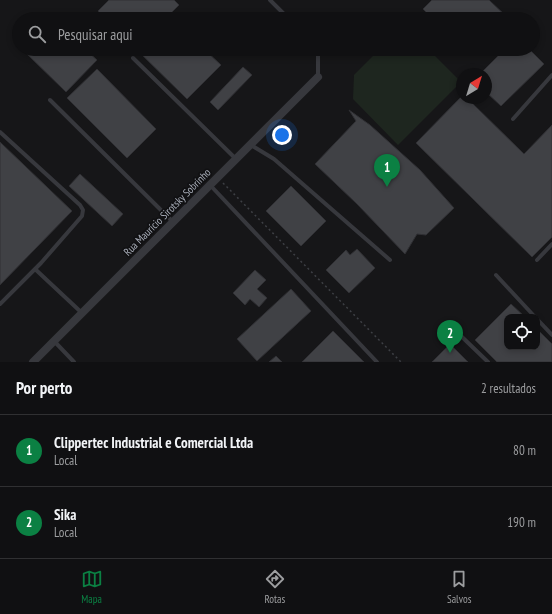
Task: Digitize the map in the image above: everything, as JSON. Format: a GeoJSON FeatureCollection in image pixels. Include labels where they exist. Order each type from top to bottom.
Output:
{"type":"FeatureCollection","features":[{"type":"Feature","properties":{"kind":"street","name":"Rua Maurício Sirotsky Sobrinho"},"geometry":{"type":"LineString","coordinates":[[33,362],[318,77]]}},
{"type":"Feature","properties":{"kind":"lane"},"geometry":{"type":"LineString","coordinates":[[270,0],[282,12]]}},
{"type":"Feature","properties":{"kind":"lane"},"geometry":{"type":"LineString","coordinates":[[318,56],[318,77]]}},
{"type":"Feature","properties":{"kind":"lane"},"geometry":{"type":"LineString","coordinates":[[132,58],[236,159]]}},
{"type":"Feature","properties":{"kind":"lane"},"geometry":{"type":"LineString","coordinates":[[513,119],[552,75]]}},
{"type":"Feature","properties":{"kind":"lane"},"geometry":{"type":"LineString","coordinates":[[50,100],[173,222]]}},
{"type":"Feature","properties":{"kind":"lane"},"geometry":{"type":"LineString","coordinates":[[0,132],[80,205],[83,210],[82,216],[35,269],[0,304]]}},
{"type":"Feature","properties":{"kind":"lane"},"geometry":{"type":"LineString","coordinates":[[250,145],[274,159],[390,260]]}},
{"type":"Feature","properties":{"kind":"lane"},"geometry":{"type":"LineString","coordinates":[[210,185],[377,362]]}},
{"type":"Feature","properties":{"kind":"lane"},"geometry":{"type":"LineString","coordinates":[[537,260],[552,244]]}},
{"type":"Feature","properties":{"kind":"lane"},"geometry":{"type":"LineString","coordinates":[[35,269],[82,313]]}},
{"type":"Feature","properties":{"kind":"lane"},"geometry":{"type":"LineString","coordinates":[[496,275],[532,314]]}},
{"type":"Feature","properties":{"kind":"lane"},"geometry":{"type":"LineString","coordinates":[[540,322],[552,335]]}},
{"type":"Feature","properties":{"kind":"lane"},"geometry":{"type":"LineString","coordinates":[[461,336],[488,362]]}},
{"type":"Feature","properties":{"kind":"lane"},"geometry":{"type":"LineString","coordinates":[[54,341],[74,362]]}},
{"type":"Feature","properties":{"kind":"path"},"geometry":{"type":"LineString","coordinates":[[218,177],[400,362]]}},
{"type":"Feature","properties":{"kind":"shaded area"},"geometry":{"type":"Polygon","coordinates":[[[373,56],[435,56],[456,77],[456,87],[398,145],[353,99],[354,75],[373,56]]]}},
{"type":"Feature","properties":{"kind":"building"},"geometry":{"type":"Polygon","coordinates":[[[109,0],[174,0],[179,5],[172,12],[98,11],[109,0]]]}},
{"type":"Feature","properties":{"kind":"building"},"geometry":{"type":"Polygon","coordinates":[[[432,0],[489,0],[502,12],[426,12],[423,9],[432,0]]]}},
{"type":"Feature","properties":{"kind":"building"},"geometry":{"type":"Polygon","coordinates":[[[29,56],[93,56],[97,60],[66,92],[29,56]]]}},
{"type":"Feature","properties":{"kind":"building"},"geometry":{"type":"Polygon","coordinates":[[[143,56],[211,56],[221,65],[187,99],[143,56]]]}},
{"type":"Feature","properties":{"kind":"building"},"geometry":{"type":"Polygon","coordinates":[[[498,56],[536,56],[544,64],[501,106],[492,98],[492,68],[486,68],[498,56]]]}},
{"type":"Feature","properties":{"kind":"building"},"geometry":{"type":"Polygon","coordinates":[[[243,67],[252,75],[218,110],[210,102],[243,67]]]}},
{"type":"Feature","properties":{"kind":"building"},"geometry":{"type":"Polygon","coordinates":[[[97,69],[156,129],[127,158],[67,98],[97,69]]]}},
{"type":"Feature","properties":{"kind":"building"},"geometry":{"type":"Polygon","coordinates":[[[456,102],[456,104],[473,104],[524,154],[552,125],[552,237],[532,257],[416,143],[456,102]]]}},
{"type":"Feature","properties":{"kind":"building"},"geometry":{"type":"Polygon","coordinates":[[[349,110],[370,125],[420,170],[454,208],[426,235],[417,234],[405,254],[357,204],[315,164],[356,121],[349,110]]]}},
{"type":"Feature","properties":{"kind":"building"},"geometry":{"type":"Polygon","coordinates":[[[0,142],[72,211],[0,285],[0,142]]]}},
{"type":"Feature","properties":{"kind":"building"},"geometry":{"type":"Polygon","coordinates":[[[80,174],[123,214],[112,226],[69,186],[80,174]]]}},
{"type":"Feature","properties":{"kind":"building"},"geometry":{"type":"Polygon","coordinates":[[[291,186],[326,221],[301,246],[266,211],[291,186]]]}},
{"type":"Feature","properties":{"kind":"building"},"geometry":{"type":"Polygon","coordinates":[[[357,249],[375,268],[349,293],[326,270],[346,250],[350,255],[357,249]]]}},
{"type":"Feature","properties":{"kind":"building"},"geometry":{"type":"Polygon","coordinates":[[[255,270],[266,280],[257,289],[267,298],[259,307],[250,299],[245,305],[233,293],[255,270]]]}},
{"type":"Feature","properties":{"kind":"building"},"geometry":{"type":"Polygon","coordinates":[[[291,289],[311,311],[257,361],[237,339],[291,289]]]}},
{"type":"Feature","properties":{"kind":"building"},"geometry":{"type":"Polygon","coordinates":[[[511,304],[522,314],[504,314],[504,350],[540,350],[540,332],[552,344],[552,362],[497,362],[475,340],[511,304]]]}},
{"type":"Feature","properties":{"kind":"building"},"geometry":{"type":"Polygon","coordinates":[[[333,331],[364,362],[302,362],[333,331]]]}},
{"type":"Feature","properties":{"kind":"building"},"geometry":{"type":"Polygon","coordinates":[[[450,344],[468,362],[432,362],[450,344]]]}},
{"type":"Feature","properties":{"kind":"building"},"geometry":{"type":"Polygon","coordinates":[[[276,356],[282,362],[269,362],[276,356]]]}},
{"type":"Feature","properties":{"kind":"place","name":"Clippertec Industrial e Comercial Ltda"},"geometry":{"type":"Point","coordinates":[387,187]}},
{"type":"Feature","properties":{"kind":"place","name":"Sika"},"geometry":{"type":"Point","coordinates":[450,353]}}]}
